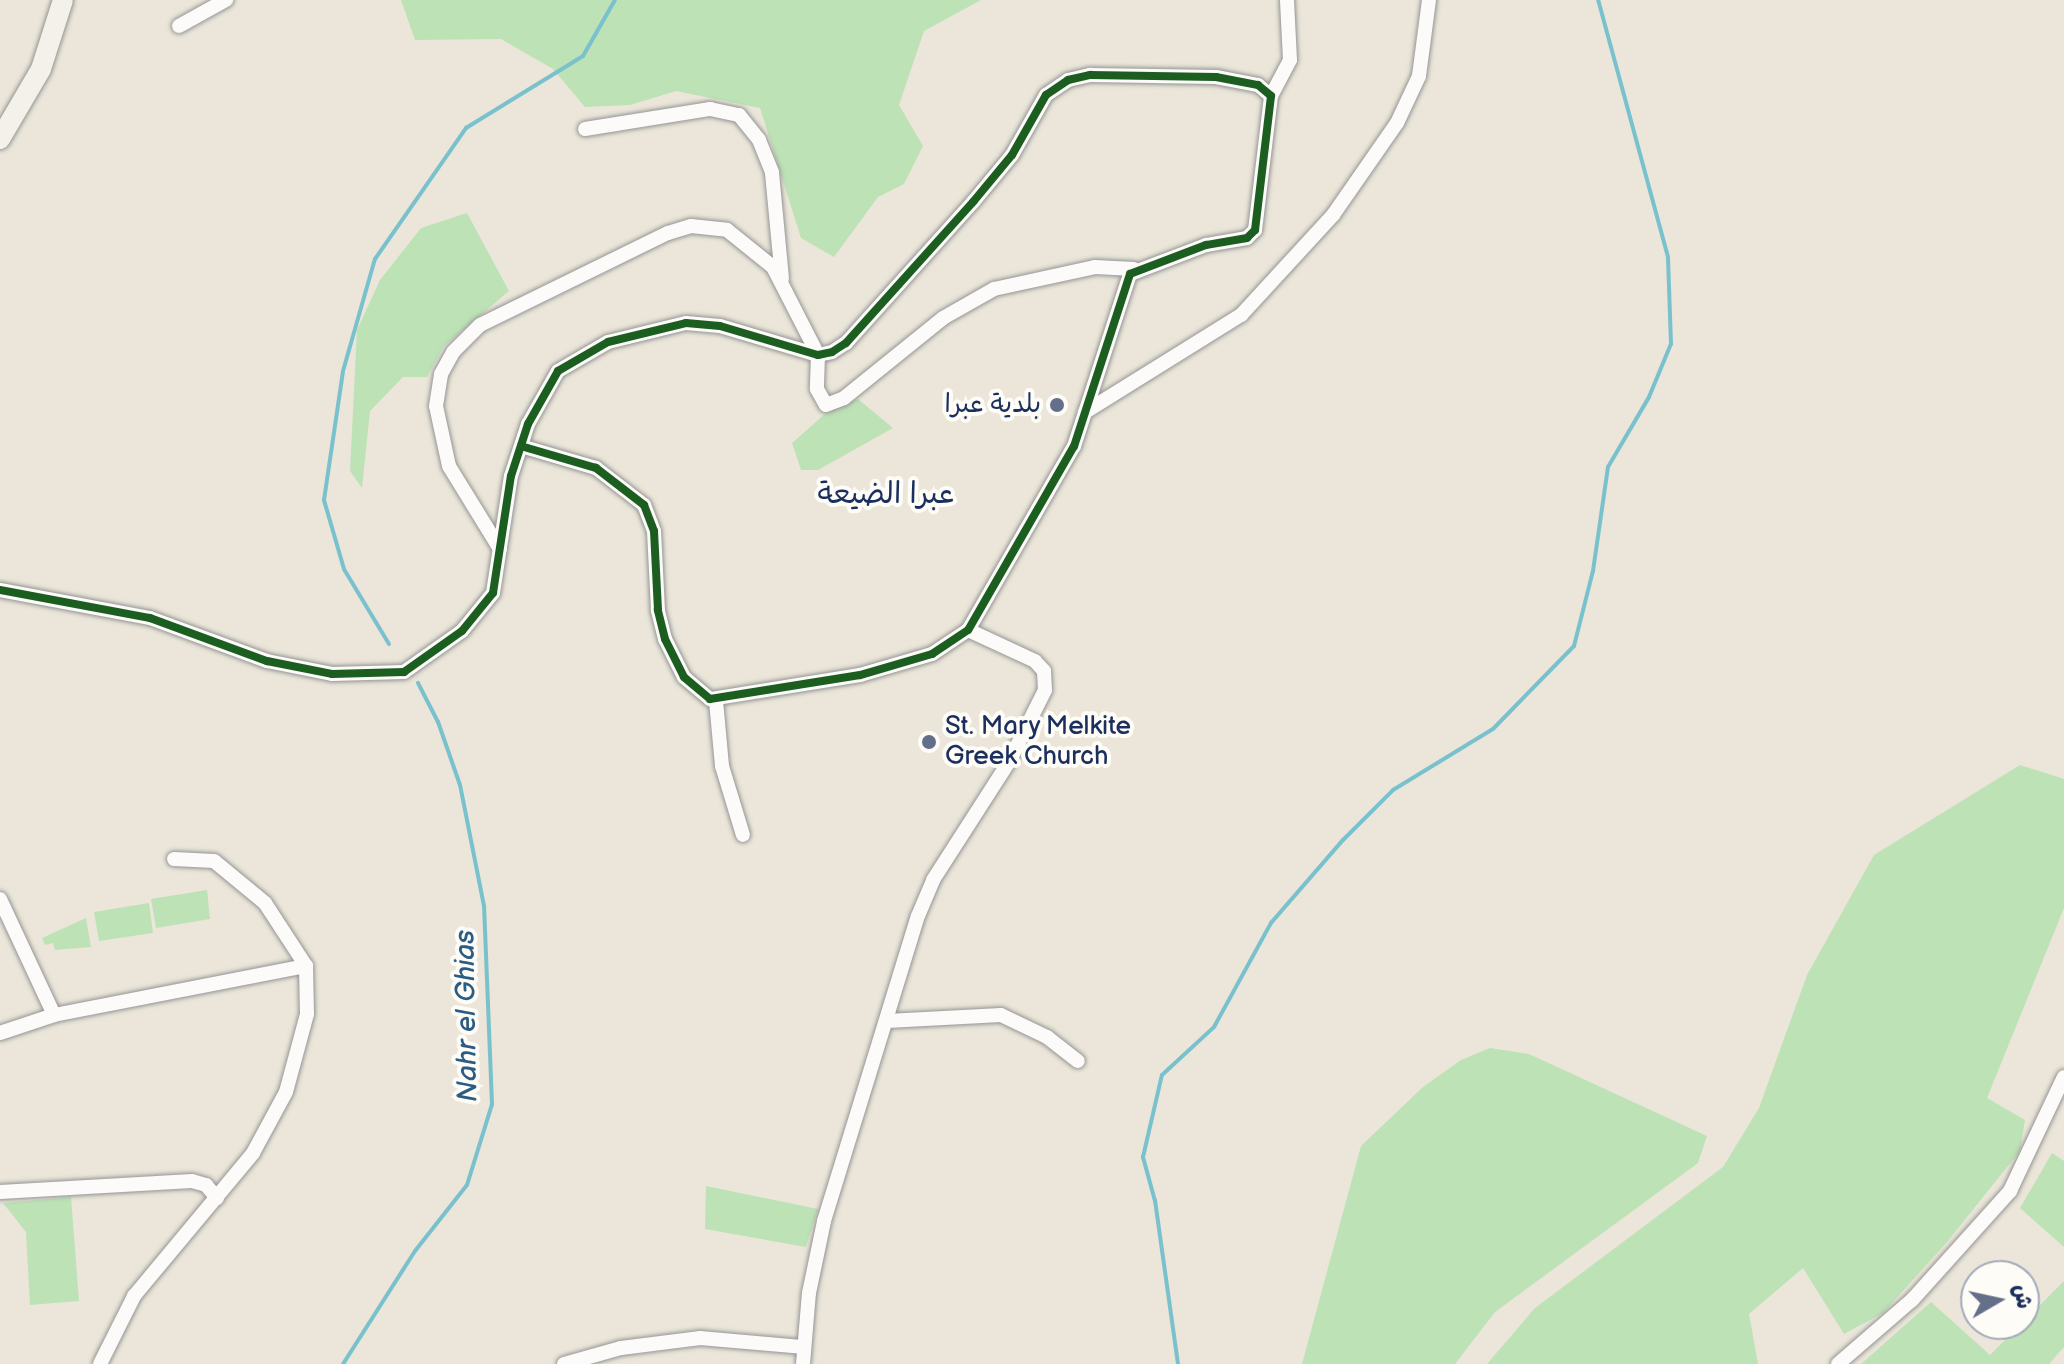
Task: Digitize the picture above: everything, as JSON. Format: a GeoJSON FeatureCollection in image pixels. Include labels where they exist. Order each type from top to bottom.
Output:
{"type":"FeatureCollection","features":[{"type":"Feature","properties":{"kind":"main road"},"geometry":{"type":"LineString","coordinates":[[0,139],[41,69],[63,0]]}},
{"type":"Feature","properties":{"kind":"street"},"geometry":{"type":"LineString","coordinates":[[179,26],[226,0]]}},
{"type":"Feature","properties":{"kind":"street"},"geometry":{"type":"LineString","coordinates":[[500,549],[449,466],[440,436],[436,406],[441,374],[471,334],[517,305],[691,226],[727,230],[758,251],[782,283],[818,355],[817,389],[826,405],[844,398],[943,318],[994,289],[1095,267],[1134,269],[1251,236],[1269,147],[1271,96],[1290,60],[1287,0]]}},
{"type":"Feature","properties":{"kind":"street"},"geometry":{"type":"LineString","coordinates":[[1085,412],[1234,321],[1333,215],[1403,112],[1426,47],[1429,0]]}},
{"type":"Feature","properties":{"kind":"street"},"geometry":{"type":"LineString","coordinates":[[0,590],[150,618],[267,661],[332,674],[397,673],[479,614],[493,593],[521,446],[539,400],[558,371],[608,342],[648,329],[686,323],[720,326],[818,355],[846,343],[1012,155],[1030,119],[1055,86],[1090,75],[1216,77],[1258,85],[1271,96]]}},
{"type":"Feature","properties":{"kind":"street"},"geometry":{"type":"LineString","coordinates":[[585,129],[710,109],[739,115],[759,140],[772,173],[782,283]]}},
{"type":"Feature","properties":{"kind":"street"},"geometry":{"type":"LineString","coordinates":[[521,446],[596,468],[644,505],[654,531],[658,610],[665,639],[691,687],[716,701],[871,672],[932,654],[968,630],[1055,481],[1085,412],[1120,292],[1134,269]]}},
{"type":"Feature","properties":{"kind":"street"},"geometry":{"type":"LineString","coordinates":[[803,1364],[802,1347],[824,1221],[933,880],[1010,760],[1045,690],[1044,671],[1035,661],[968,630]]}},
{"type":"Feature","properties":{"kind":"street"},"geometry":{"type":"LineString","coordinates":[[716,701],[722,766],[743,835]]}},
{"type":"Feature","properties":{"kind":"street"},"geometry":{"type":"LineString","coordinates":[[100,1364],[134,1296],[253,1153],[286,1092],[307,1014],[306,966],[265,903],[214,861],[174,859]]}},
{"type":"Feature","properties":{"kind":"street"},"geometry":{"type":"LineString","coordinates":[[0,899],[54,1015]]}},
{"type":"Feature","properties":{"kind":"street"},"geometry":{"type":"LineString","coordinates":[[0,1033],[54,1015],[306,966]]}},
{"type":"Feature","properties":{"kind":"street"},"geometry":{"type":"LineString","coordinates":[[887,1021],[1001,1015],[1047,1037],[1078,1061]]}},
{"type":"Feature","properties":{"kind":"street"},"geometry":{"type":"LineString","coordinates":[[1838,1364],[1912,1300],[2010,1191],[2064,1077]]}},
{"type":"Feature","properties":{"kind":"street"},"geometry":{"type":"LineString","coordinates":[[0,1192],[192,1181],[206,1185],[217,1198]]}},
{"type":"Feature","properties":{"kind":"street"},"geometry":{"type":"LineString","coordinates":[[564,1364],[621,1348],[700,1338],[802,1347]]}},
{"type":"Feature","properties":{"kind":"green space"},"geometry":{"type":"Polygon","coordinates":[[[401,0],[981,0],[924,31],[899,105],[923,146],[904,184],[878,197],[834,257],[801,238],[760,108],[676,91],[630,105],[585,107],[553,69],[501,39],[415,40],[401,0]]]}},
{"type":"Feature","properties":{"kind":"green space"},"geometry":{"type":"Polygon","coordinates":[[[467,213],[509,291],[444,346],[427,377],[403,377],[370,411],[362,488],[350,471],[357,330],[380,280],[421,228],[467,213]]]}},
{"type":"Feature","properties":{"kind":"green space"},"geometry":{"type":"Polygon","coordinates":[[[858,399],[893,428],[818,470],[801,470],[792,443],[826,413],[858,399]]]}},
{"type":"Feature","properties":{"kind":"green space"},"geometry":{"type":"Polygon","coordinates":[[[2020,765],[2064,779],[2064,908],[1987,1098],[2025,1120],[2020,1151],[1947,1242],[1883,1313],[1844,1334],[1803,1268],[1749,1314],[1758,1364],[1487,1364],[1535,1308],[1723,1167],[1759,1108],[1807,975],[1874,855],[2020,765]]]}},
{"type":"Feature","properties":{"kind":"green space"},"geometry":{"type":"Polygon","coordinates":[[[207,890],[210,919],[156,928],[151,899],[207,890]]]}},
{"type":"Feature","properties":{"kind":"green space"},"geometry":{"type":"Polygon","coordinates":[[[149,903],[153,933],[99,941],[94,912],[149,903]]]}},
{"type":"Feature","properties":{"kind":"green space"},"geometry":{"type":"Polygon","coordinates":[[[86,918],[91,947],[55,950],[53,943],[45,945],[42,938],[86,918]]]}},
{"type":"Feature","properties":{"kind":"green space"},"geometry":{"type":"Polygon","coordinates":[[[1490,1048],[1529,1054],[1707,1136],[1698,1163],[1495,1312],[1455,1364],[1302,1364],[1361,1146],[1423,1087],[1461,1060],[1490,1048]]]}},
{"type":"Feature","properties":{"kind":"green space"},"geometry":{"type":"Polygon","coordinates":[[[2052,1153],[2064,1161],[2064,1247],[2020,1208],[2052,1153]]]}},
{"type":"Feature","properties":{"kind":"green space"},"geometry":{"type":"Polygon","coordinates":[[[706,1186],[818,1209],[806,1247],[705,1229],[706,1186]]]}},
{"type":"Feature","properties":{"kind":"green space"},"geometry":{"type":"Polygon","coordinates":[[[71,1197],[79,1301],[30,1305],[26,1232],[3,1203],[71,1197]]]}},
{"type":"Feature","properties":{"kind":"green space"},"geometry":{"type":"Polygon","coordinates":[[[2064,1281],[2064,1347],[2049,1364],[1861,1364],[1931,1302],[1960,1328],[1960,1340],[1973,1340],[1990,1355],[2005,1340],[2040,1340],[2040,1305],[2064,1281]]]}},
{"type":"Feature","properties":{"kind":"waterway","name":"Nahr el Ghias"},"geometry":{"type":"LineString","coordinates":[[389,644],[344,569],[324,500],[343,371],[375,259],[466,128],[583,56],[615,0]]}},
{"type":"Feature","properties":{"kind":"waterway"},"geometry":{"type":"LineString","coordinates":[[1178,1364],[1155,1201],[1143,1157],[1162,1075],[1214,1027],[1271,923],[1343,840],[1393,790],[1493,729],[1574,646],[1593,571],[1608,467],[1649,397],[1671,344],[1668,257],[1598,0]]}},
{"type":"Feature","properties":{"kind":"waterway","name":"Nahr el Ghias"},"geometry":{"type":"LineString","coordinates":[[343,1364],[415,1251],[467,1185],[492,1104],[484,906],[460,785],[438,722],[418,683]]}},
{"type":"Feature","properties":{"kind":"cycle path"},"geometry":{"type":"LineString","coordinates":[[0,590],[150,618],[267,661],[332,674],[404,672],[462,631],[493,593],[511,476],[528,424],[558,371],[608,342],[686,323],[720,326],[818,355],[832,352],[846,343],[973,202],[1012,155],[1046,95],[1068,80],[1090,75],[1216,77],[1258,85],[1271,96],[1255,230],[1247,238],[1206,245],[1130,274],[1074,446],[968,630],[932,654],[860,675],[710,699],[684,677],[665,639],[658,610],[654,531],[644,505],[596,468],[521,446]]}},
{"type":"Feature","properties":{"kind":"place","name":"بلدية عبرا"},"geometry":{"type":"Point","coordinates":[1057,405]}},
{"type":"Feature","properties":{"kind":"place","name":"St. Mary Melkite Greek Church"},"geometry":{"type":"Point","coordinates":[929,742]}},
{"type":"Feature","properties":{"kind":"district","name":"عبرا الضيعة"},"geometry":{"type":"Point","coordinates":[886,494]}}]}
